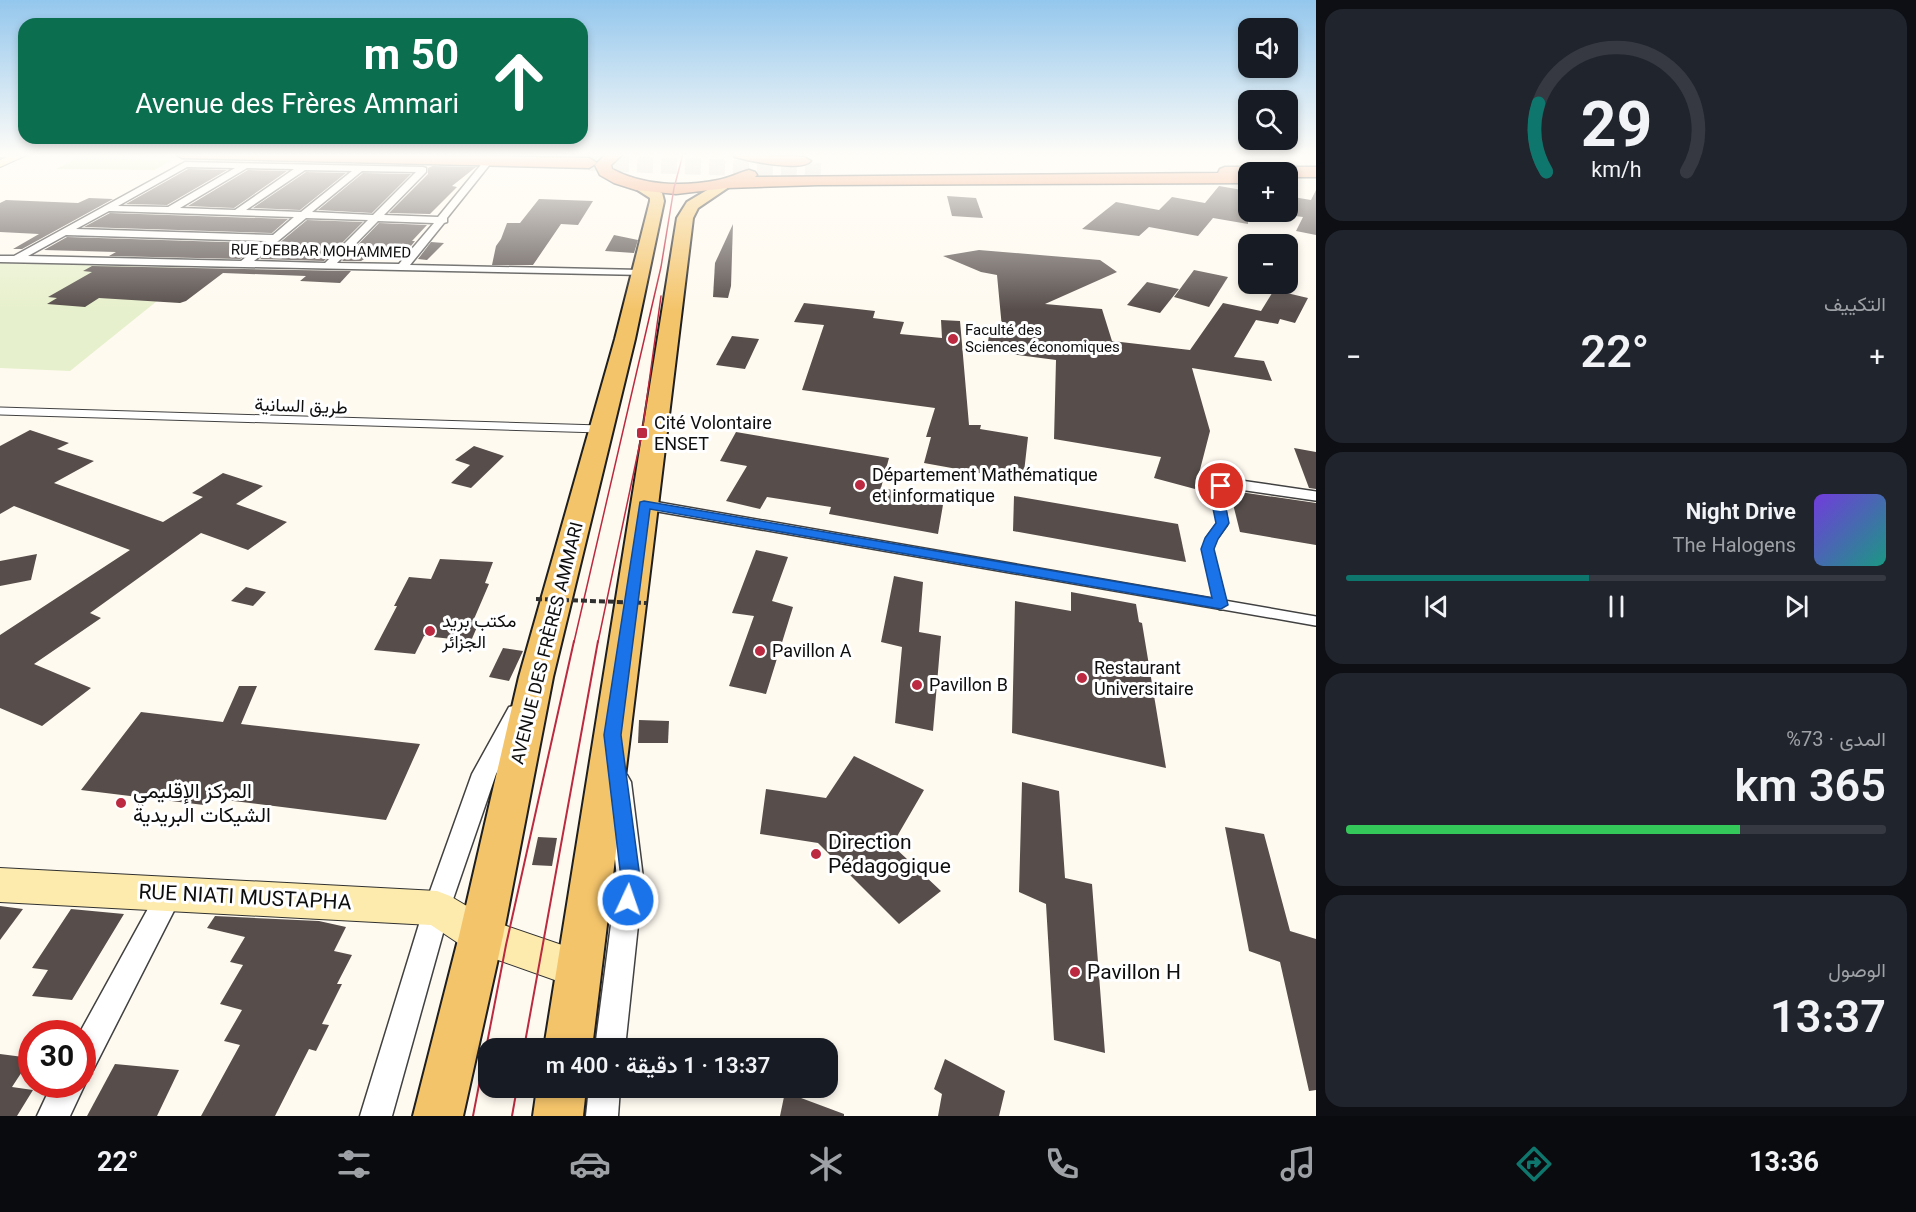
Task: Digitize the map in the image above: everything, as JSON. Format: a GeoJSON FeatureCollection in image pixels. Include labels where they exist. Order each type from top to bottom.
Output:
{"type":"FeatureCollection","features":[{"type":"Feature","properties":{"kind":"main road","name":"AVENUE DES FRÈRES AMMARI"},"geometry":{"type":"LineString","coordinates":[[438,1116],[481,936],[536,677],[641,273],[655,206]]}},
{"type":"Feature","properties":{"kind":"main road"},"geometry":{"type":"LineString","coordinates":[[570,1038],[685,218],[691,206]]}},
{"type":"Feature","properties":{"kind":"main road","name":"RUE NIATI MUSTAPHA"},"geometry":{"type":"LineString","coordinates":[[0,885],[437,908],[481,936],[580,970]]}},
{"type":"Feature","properties":{"kind":"main road"},"geometry":{"type":"LineString","coordinates":[[558,1116],[561,1098]]}},
{"type":"Feature","properties":{"kind":"street"},"geometry":{"type":"LineString","coordinates":[[16,259],[109,206]]}},
{"type":"Feature","properties":{"kind":"street"},"geometry":{"type":"LineString","coordinates":[[170,211],[178,206]]}},
{"type":"Feature","properties":{"kind":"street"},"geometry":{"type":"LineString","coordinates":[[236,213],[246,206]]}},
{"type":"Feature","properties":{"kind":"street"},"geometry":{"type":"LineString","coordinates":[[244,264],[315,206]]}},
{"type":"Feature","properties":{"kind":"street"},"geometry":{"type":"LineString","coordinates":[[328,266],[387,206]]}},
{"type":"Feature","properties":{"kind":"street"},"geometry":{"type":"LineString","coordinates":[[403,267],[454,206]]}},
{"type":"Feature","properties":{"kind":"street"},"geometry":{"type":"LineString","coordinates":[[106,208],[444,219]]}},
{"type":"Feature","properties":{"kind":"street"},"geometry":{"type":"LineString","coordinates":[[63,232],[276,238]]}},
{"type":"Feature","properties":{"kind":"street","name":"RUE DEBBAR MOHAMMED"},"geometry":{"type":"LineString","coordinates":[[0,259],[641,273]]}},
{"type":"Feature","properties":{"kind":"street"},"geometry":{"type":"LineString","coordinates":[[376,1116],[437,908],[484,774],[536,677]]}},
{"type":"Feature","properties":{"kind":"street"},"geometry":{"type":"LineString","coordinates":[[611,1038],[630,878],[613,735]]}},
{"type":"Feature","properties":{"kind":"street"},"geometry":{"type":"LineString","coordinates":[[96,1033],[170,893]]}},
{"type":"Feature","properties":{"kind":"street"},"geometry":{"type":"LineString","coordinates":[[52,1116],[62,1098]]}},
{"type":"Feature","properties":{"kind":"street"},"geometry":{"type":"LineString","coordinates":[[602,1116],[604,1098]]}},
{"type":"Feature","properties":{"kind":"lane","name":"طريق السانية"},"geometry":{"type":"LineString","coordinates":[[0,411],[601,429]]}},
{"type":"Feature","properties":{"kind":"lane"},"geometry":{"type":"LineString","coordinates":[[1221,605],[1208,549],[1212,538],[1223,523],[1217,488],[1233,484],[1316,496]]}},
{"type":"Feature","properties":{"kind":"lane"},"geometry":{"type":"LineString","coordinates":[[644,505],[1316,621]]}},
{"type":"Feature","properties":{"kind":"path"},"geometry":{"type":"LineString","coordinates":[[536,599],[646,603]]}},
{"type":"Feature","properties":{"kind":"green space"},"geometry":{"type":"Polygon","coordinates":[[[0,263],[198,268],[70,371],[0,368],[0,263]]]}},
{"type":"Feature","properties":{"kind":"building"},"geometry":{"type":"Polygon","coordinates":[[[0,206],[100,206],[22,249],[13,249],[39,234],[0,232],[0,206]]]}},
{"type":"Feature","properties":{"kind":"building"},"geometry":{"type":"Polygon","coordinates":[[[190,206],[237,206],[234,208],[190,206]]]}},
{"type":"Feature","properties":{"kind":"building"},"geometry":{"type":"Polygon","coordinates":[[[256,206],[305,206],[300,210],[253,208],[256,206]]]}},
{"type":"Feature","properties":{"kind":"building"},"geometry":{"type":"Polygon","coordinates":[[[323,206],[379,206],[372,213],[318,210],[323,206]]]}},
{"type":"Feature","properties":{"kind":"building"},"geometry":{"type":"Polygon","coordinates":[[[396,206],[438,206],[430,214],[389,213],[396,206]]]}},
{"type":"Feature","properties":{"kind":"building"},"geometry":{"type":"Polygon","coordinates":[[[533,206],[590,206],[578,225],[561,224],[533,265],[492,265],[496,246],[507,223],[520,223],[533,206]]]}},
{"type":"Feature","properties":{"kind":"building"},"geometry":{"type":"Polygon","coordinates":[[[950,206],[979,206],[983,218],[952,216],[950,206]]]}},
{"type":"Feature","properties":{"kind":"building"},"geometry":{"type":"Polygon","coordinates":[[[1111,206],[1138,206],[1159,210],[1163,206],[1238,206],[1238,222],[1248,222],[1248,224],[1213,218],[1198,236],[1149,227],[1139,236],[1082,229],[1111,206]]]}},
{"type":"Feature","properties":{"kind":"building"},"geometry":{"type":"Polygon","coordinates":[[[1298,206],[1316,206],[1316,235],[1296,231],[1303,217],[1298,216],[1298,206]]]}},
{"type":"Feature","properties":{"kind":"building"},"geometry":{"type":"Polygon","coordinates":[[[110,213],[288,219],[272,233],[84,227],[110,213]]]}},
{"type":"Feature","properties":{"kind":"building"},"geometry":{"type":"Polygon","coordinates":[[[307,220],[363,222],[324,261],[260,259],[307,220]]]}},
{"type":"Feature","properties":{"kind":"building"},"geometry":{"type":"Polygon","coordinates":[[[379,223],[427,225],[412,241],[415,241],[401,258],[342,261],[379,223]]]}},
{"type":"Feature","properties":{"kind":"building"},"geometry":{"type":"Polygon","coordinates":[[[733,224],[731,286],[728,298],[713,297],[715,263],[733,224]]]}},
{"type":"Feature","properties":{"kind":"building"},"geometry":{"type":"Polygon","coordinates":[[[614,235],[638,240],[634,253],[605,251],[614,235]]]}},
{"type":"Feature","properties":{"kind":"building"},"geometry":{"type":"Polygon","coordinates":[[[67,237],[260,243],[240,259],[109,256],[116,252],[44,250],[67,237]]]}},
{"type":"Feature","properties":{"kind":"building"},"geometry":{"type":"Polygon","coordinates":[[[431,242],[444,243],[427,260],[418,259],[431,242]]]}},
{"type":"Feature","properties":{"kind":"building"},"geometry":{"type":"Polygon","coordinates":[[[979,250],[1100,260],[1117,272],[1045,304],[1102,309],[1112,341],[1190,350],[1223,303],[1261,311],[1272,294],[1291,294],[1308,298],[1295,323],[1280,319],[1278,324],[1256,320],[1234,357],[1264,361],[1272,381],[1192,368],[1210,431],[1195,489],[1154,478],[1161,457],[1054,439],[1056,360],[987,351],[990,326],[1002,328],[997,275],[981,272],[943,256],[979,250]]]}},
{"type":"Feature","properties":{"kind":"building"},"geometry":{"type":"Polygon","coordinates":[[[92,266],[351,271],[340,283],[300,281],[306,276],[223,273],[180,303],[99,298],[85,307],[47,304],[57,298],[48,297],[92,272],[83,271],[92,266]]]}},
{"type":"Feature","properties":{"kind":"building"},"geometry":{"type":"Polygon","coordinates":[[[1194,270],[1228,277],[1209,307],[1174,297],[1194,270]]]}},
{"type":"Feature","properties":{"kind":"building"},"geometry":{"type":"Polygon","coordinates":[[[1147,282],[1179,289],[1160,313],[1127,305],[1147,282]]]}},
{"type":"Feature","properties":{"kind":"building"},"geometry":{"type":"Polygon","coordinates":[[[804,303],[875,311],[873,318],[904,322],[900,334],[942,338],[941,320],[960,321],[969,425],[981,425],[980,429],[1028,437],[1023,481],[924,463],[931,437],[926,437],[935,408],[802,390],[824,325],[794,322],[804,303]]]}},
{"type":"Feature","properties":{"kind":"building"},"geometry":{"type":"Polygon","coordinates":[[[732,336],[759,339],[745,369],[716,365],[732,336]]]}},
{"type":"Feature","properties":{"kind":"building"},"geometry":{"type":"Polygon","coordinates":[[[30,430],[69,443],[57,449],[94,461],[54,483],[163,522],[203,497],[192,493],[223,473],[263,486],[236,504],[287,522],[248,550],[201,533],[90,613],[101,618],[34,664],[91,688],[42,726],[0,708],[0,635],[130,550],[14,506],[0,514],[0,446],[30,430]]]}},
{"type":"Feature","properties":{"kind":"building","name":"Département Mathématique et informatique"},"geometry":{"type":"Polygon","coordinates":[[[736,432],[889,458],[881,488],[944,499],[938,534],[829,514],[831,507],[767,497],[760,509],[726,501],[747,466],[720,461],[736,432]]]}},
{"type":"Feature","properties":{"kind":"building"},"geometry":{"type":"Polygon","coordinates":[[[474,446],[504,456],[471,488],[451,483],[470,465],[455,460],[474,446]]]}},
{"type":"Feature","properties":{"kind":"building"},"geometry":{"type":"Polygon","coordinates":[[[1294,448],[1316,452],[1316,489],[1309,488],[1294,448]]]}},
{"type":"Feature","properties":{"kind":"building"},"geometry":{"type":"Polygon","coordinates":[[[1233,491],[1316,503],[1316,545],[1240,532],[1233,504],[1229,504],[1227,493],[1233,491]]]}},
{"type":"Feature","properties":{"kind":"building"},"geometry":{"type":"Polygon","coordinates":[[[1014,496],[1178,524],[1186,562],[1013,531],[1014,496]]]}},
{"type":"Feature","properties":{"kind":"building","name":"Pavillon A"},"geometry":{"type":"Polygon","coordinates":[[[756,550],[788,557],[772,601],[793,607],[766,694],[729,686],[754,616],[732,613],[756,550]]]}},
{"type":"Feature","properties":{"kind":"building"},"geometry":{"type":"Polygon","coordinates":[[[37,554],[31,580],[0,586],[0,561],[37,554]]]}},
{"type":"Feature","properties":{"kind":"building"},"geometry":{"type":"Polygon","coordinates":[[[440,559],[493,562],[485,583],[489,584],[474,619],[480,620],[471,641],[424,636],[415,654],[374,650],[409,577],[431,579],[440,559]]]}},
{"type":"Feature","properties":{"kind":"building","name":"Pavillon B"},"geometry":{"type":"Polygon","coordinates":[[[894,576],[923,582],[919,632],[941,636],[933,731],[895,723],[902,647],[881,642],[894,576]]]}},
{"type":"Feature","properties":{"kind":"building"},"geometry":{"type":"Polygon","coordinates":[[[246,587],[266,592],[253,606],[231,601],[246,587]]]}},
{"type":"Feature","properties":{"kind":"building","name":"Restaurant Universitaire"},"geometry":{"type":"Polygon","coordinates":[[[1071,592],[1136,604],[1139,622],[1142,623],[1166,768],[1012,733],[1015,601],[1071,611],[1071,592]]]}},
{"type":"Feature","properties":{"kind":"building"},"geometry":{"type":"Polygon","coordinates":[[[503,648],[523,651],[509,681],[489,677],[503,648]]]}},
{"type":"Feature","properties":{"kind":"building"},"geometry":{"type":"Polygon","coordinates":[[[239,686],[257,686],[241,724],[420,744],[386,820],[209,798],[204,805],[81,790],[141,712],[223,722],[239,686]]]}},
{"type":"Feature","properties":{"kind":"building"},"geometry":{"type":"Polygon","coordinates":[[[639,720],[669,721],[668,743],[638,743],[639,720]]]}},
{"type":"Feature","properties":{"kind":"building"},"geometry":{"type":"Polygon","coordinates":[[[854,756],[924,790],[892,845],[941,891],[899,924],[818,843],[760,834],[766,789],[826,798],[854,756]]]}},
{"type":"Feature","properties":{"kind":"building","name":"Pavillon H"},"geometry":{"type":"Polygon","coordinates":[[[1022,782],[1059,791],[1065,878],[1092,884],[1105,1053],[1054,1040],[1046,904],[1019,892],[1022,782]]]}},
{"type":"Feature","properties":{"kind":"building"},"geometry":{"type":"Polygon","coordinates":[[[1225,827],[1264,834],[1290,931],[1316,939],[1316,1090],[1309,1091],[1280,962],[1249,951],[1225,827]]]}},
{"type":"Feature","properties":{"kind":"building"},"geometry":{"type":"Polygon","coordinates":[[[538,837],[557,838],[552,866],[532,865],[538,837]]]}},
{"type":"Feature","properties":{"kind":"building"},"geometry":{"type":"Polygon","coordinates":[[[0,906],[23,909],[0,940],[0,906]]]}},
{"type":"Feature","properties":{"kind":"building"},"geometry":{"type":"Polygon","coordinates":[[[71,909],[124,914],[72,1000],[32,996],[48,970],[32,968],[71,909]]]}},
{"type":"Feature","properties":{"kind":"building"},"geometry":{"type":"Polygon","coordinates":[[[215,916],[319,921],[346,927],[334,951],[352,955],[337,984],[342,984],[322,1024],[329,1025],[316,1051],[309,1049],[275,1116],[201,1116],[240,1045],[224,1041],[242,1010],[220,1004],[243,965],[230,962],[245,937],[207,928],[215,916]]]}},
{"type":"Feature","properties":{"kind":"building"},"geometry":{"type":"Polygon","coordinates":[[[0,1054],[18,1056],[18,1078],[12,1087],[18,1088],[18,1098],[28,1098],[17,1116],[0,1116],[0,1054]]]}},
{"type":"Feature","properties":{"kind":"building"},"geometry":{"type":"Polygon","coordinates":[[[945,1059],[1005,1091],[999,1116],[938,1116],[942,1094],[934,1089],[945,1059]]]}},
{"type":"Feature","properties":{"kind":"building"},"geometry":{"type":"Polygon","coordinates":[[[115,1064],[179,1070],[157,1116],[87,1116],[115,1064]]]}},
{"type":"Feature","properties":{"kind":"building"},"geometry":{"type":"Polygon","coordinates":[[[784,1098],[801,1098],[844,1114],[844,1116],[780,1116],[784,1098]]]}},
{"type":"Feature","properties":{"kind":"tram line"},"geometry":{"type":"LineString","coordinates":[[574,642],[661,267],[671,206]]}},
{"type":"Feature","properties":{"kind":"tram line"},"geometry":{"type":"LineString","coordinates":[[598,642],[642,433],[661,296]]}},
{"type":"Feature","properties":{"kind":"tram line"},"geometry":{"type":"LineString","coordinates":[[473,1116],[506,945],[574,641]]}},
{"type":"Feature","properties":{"kind":"tram line"},"geometry":{"type":"LineString","coordinates":[[526,1038],[598,641]]}},
{"type":"Feature","properties":{"kind":"tram line"},"geometry":{"type":"LineString","coordinates":[[512,1116],[515,1098]]}},
{"type":"Feature","properties":{"kind":"place","name":"Faculté des Sciences économiques"},"geometry":{"type":"Point","coordinates":[953,339]}},
{"type":"Feature","properties":{"kind":"place","name":"Cité Volontaire ENSET"},"geometry":{"type":"Point","coordinates":[642,433]}},
{"type":"Feature","properties":{"kind":"place","name":"Département Mathématique et informatique"},"geometry":{"type":"Point","coordinates":[860,485]}},
{"type":"Feature","properties":{"kind":"place","name":"مكتب بريد الجزائر"},"geometry":{"type":"Point","coordinates":[430,631]}},
{"type":"Feature","properties":{"kind":"place","name":"Pavillon A"},"geometry":{"type":"Point","coordinates":[760,651]}},
{"type":"Feature","properties":{"kind":"place","name":"Restaurant Universitaire"},"geometry":{"type":"Point","coordinates":[1082,678]}},
{"type":"Feature","properties":{"kind":"place","name":"Pavillon B"},"geometry":{"type":"Point","coordinates":[917,685]}},
{"type":"Feature","properties":{"kind":"place","name":"المركز الإقليمي الشيكات البريدية"},"geometry":{"type":"Point","coordinates":[121,803]}},
{"type":"Feature","properties":{"kind":"place","name":"Direction Pédagogique"},"geometry":{"type":"Point","coordinates":[816,854]}},
{"type":"Feature","properties":{"kind":"place","name":"Pavillon H"},"geometry":{"type":"Point","coordinates":[1075,972]}},
{"type":"Feature","properties":{"kind":"route"},"geometry":{"type":"LineString","coordinates":[[628,900],[630,878],[613,735],[644,505],[1221,605],[1209,562],[1208,549],[1212,538],[1223,523],[1216,494],[1217,488],[1221,486]]}}]}
